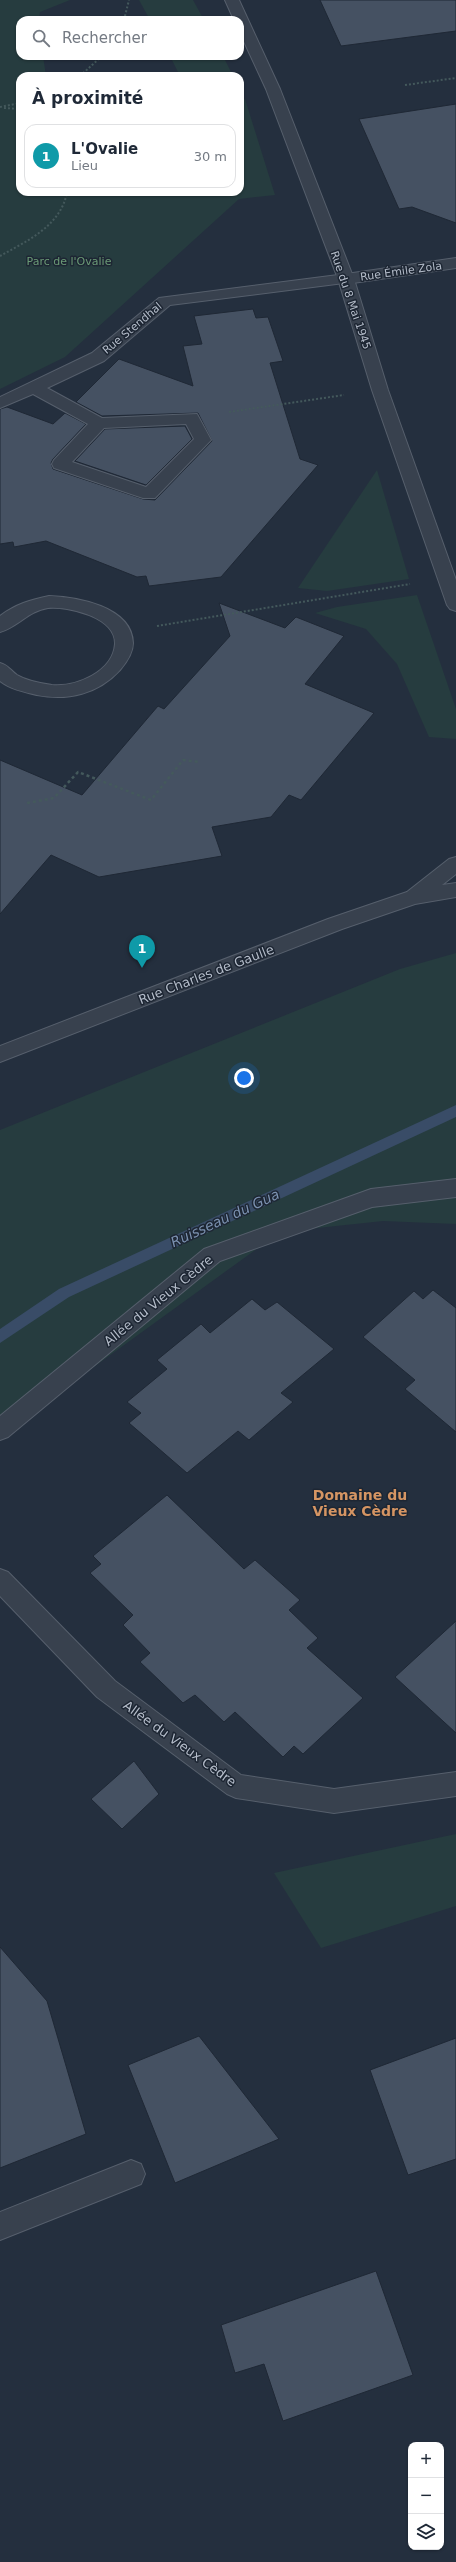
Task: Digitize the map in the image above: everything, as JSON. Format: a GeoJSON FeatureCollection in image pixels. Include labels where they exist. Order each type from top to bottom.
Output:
{"type":"FeatureCollection","features":[{"type":"Feature","properties":{"kind":"street","name":"Rue du 8 Mai 1945"},"geometry":{"type":"LineString","coordinates":[[232,0],[239,16]]}},
{"type":"Feature","properties":{"kind":"street","name":"Rue du 8 Mai 1945"},"geometry":{"type":"LineString","coordinates":[[244,26],[273,89],[346,279],[380,390],[456,605]]}},
{"type":"Feature","properties":{"kind":"street","name":"Rue Émile Zola"},"geometry":{"type":"LineString","coordinates":[[346,279],[455,264]]}},
{"type":"Feature","properties":{"kind":"street","name":"Rue Stendhal"},"geometry":{"type":"LineString","coordinates":[[0,403],[98,357],[165,301],[346,279]]}},
{"type":"Feature","properties":{"kind":"street"},"geometry":{"type":"LineString","coordinates":[[33,387],[98,423],[190,418],[203,440],[149,494],[60,464],[98,423]]}},
{"type":"Feature","properties":{"kind":"street"},"geometry":{"type":"LineString","coordinates":[[0,626],[13,615],[31,606],[53,602],[75,603],[95,608],[111,619],[121,632],[123,644],[121,657],[114,668],[99,680],[80,688],[58,692],[36,689],[16,682],[0,669]]}},
{"type":"Feature","properties":{"kind":"street","name":"Rue Charles de Gaulle"},"geometry":{"type":"LineString","coordinates":[[413,897],[456,864]]}},
{"type":"Feature","properties":{"kind":"street","name":"Rue Charles de Gaulle"},"geometry":{"type":"LineString","coordinates":[[0,1054],[335,924],[413,897],[456,890]]}},
{"type":"Feature","properties":{"kind":"street","name":"Allée du Vieux Cèdre"},"geometry":{"type":"LineString","coordinates":[[0,1430],[212,1255],[371,1198],[456,1188]]}},
{"type":"Feature","properties":{"kind":"street","name":"Allée du Vieux Cèdre"},"geometry":{"type":"LineString","coordinates":[[0,1580],[106,1689],[236,1786],[334,1801],[456,1784]]}},
{"type":"Feature","properties":{"kind":"street"},"geometry":{"type":"LineString","coordinates":[[0,2226],[131,2174]]}},
{"type":"Feature","properties":{"kind":"path"},"geometry":{"type":"LineString","coordinates":[[125,16],[130,0]]}},
{"type":"Feature","properties":{"kind":"path"},"geometry":{"type":"LineString","coordinates":[[84,72],[98,60]]}},
{"type":"Feature","properties":{"kind":"path"},"geometry":{"type":"LineString","coordinates":[[405,85],[456,78]]}},
{"type":"Feature","properties":{"kind":"path"},"geometry":{"type":"LineString","coordinates":[[0,108],[16,105]]}},
{"type":"Feature","properties":{"kind":"path"},"geometry":{"type":"LineString","coordinates":[[0,108],[16,110]]}},
{"type":"Feature","properties":{"kind":"path"},"geometry":{"type":"LineString","coordinates":[[0,256],[47,228],[60,211],[66,196]]}},
{"type":"Feature","properties":{"kind":"path"},"geometry":{"type":"LineString","coordinates":[[190,418],[380,390]]}},
{"type":"Feature","properties":{"kind":"path"},"geometry":{"type":"LineString","coordinates":[[121,632],[412,584]]}},
{"type":"Feature","properties":{"kind":"path"},"geometry":{"type":"LineString","coordinates":[[28,804],[54,798],[78,772],[151,800],[183,760],[200,762]]}},
{"type":"Feature","properties":{"kind":"green space","name":"Parc de l'Ovalie"},"geometry":{"type":"Polygon","coordinates":[[[0,0],[70,0],[40,12],[40,16],[16,16],[16,60],[44,60],[45,72],[16,72],[16,196],[244,196],[245,99],[275,195],[239,199],[65,357],[0,389],[0,0]]]}},
{"type":"Feature","properties":{"kind":"green space"},"geometry":{"type":"Polygon","coordinates":[[[139,0],[193,0],[202,16],[148,16],[139,0]]]}},
{"type":"Feature","properties":{"kind":"green space"},"geometry":{"type":"Polygon","coordinates":[[[172,60],[225,60],[231,72],[178,72],[172,60]]]}},
{"type":"Feature","properties":{"kind":"green space"},"geometry":{"type":"Polygon","coordinates":[[[377,470],[409,579],[327,591],[298,588],[377,470]]]}},
{"type":"Feature","properties":{"kind":"green space"},"geometry":{"type":"Polygon","coordinates":[[[417,595],[456,709],[456,739],[429,737],[397,664],[366,629],[315,613],[337,607],[417,595]]]}},
{"type":"Feature","properties":{"kind":"green space"},"geometry":{"type":"Polygon","coordinates":[[[456,953],[456,1224],[383,1221],[280,1232],[0,1435],[0,1130],[400,969],[456,953]]]}},
{"type":"Feature","properties":{"kind":"green space"},"geometry":{"type":"Polygon","coordinates":[[[456,1834],[456,1906],[321,1948],[274,1873],[456,1834]]]}},
{"type":"Feature","properties":{"kind":"building"},"geometry":{"type":"Polygon","coordinates":[[[320,0],[456,0],[456,31],[341,46],[320,0]]]}},
{"type":"Feature","properties":{"kind":"building"},"geometry":{"type":"Polygon","coordinates":[[[456,104],[456,223],[412,207],[399,209],[359,119],[456,104]]]}},
{"type":"Feature","properties":{"kind":"building"},"geometry":{"type":"Polygon","coordinates":[[[253,309],[256,318],[268,317],[283,361],[270,363],[300,459],[318,465],[221,577],[149,586],[146,576],[137,577],[46,541],[14,547],[13,542],[0,544],[0,409],[7,407],[53,424],[65,413],[86,424],[53,459],[51,463],[53,469],[143,499],[155,500],[212,441],[198,413],[102,416],[76,402],[119,359],[193,386],[183,346],[202,344],[194,316],[253,309]]]}},
{"type":"Feature","properties":{"kind":"building"},"geometry":{"type":"Polygon","coordinates":[[[185,426],[192,439],[146,485],[75,461],[105,429],[185,426]]]}},
{"type":"Feature","properties":{"kind":"building"},"geometry":{"type":"Polygon","coordinates":[[[219,603],[285,628],[296,617],[344,636],[305,684],[374,713],[301,800],[289,795],[271,817],[212,827],[222,856],[99,877],[51,855],[0,914],[0,760],[82,795],[158,706],[164,709],[230,636],[219,603]]]}},
{"type":"Feature","properties":{"kind":"building"},"geometry":{"type":"Polygon","coordinates":[[[433,1290],[456,1308],[456,1432],[405,1389],[415,1380],[363,1337],[414,1291],[423,1299],[433,1290]]]}},
{"type":"Feature","properties":{"kind":"building"},"geometry":{"type":"Polygon","coordinates":[[[252,1299],[265,1310],[277,1302],[334,1349],[281,1393],[293,1402],[249,1440],[238,1431],[187,1473],[129,1423],[141,1413],[127,1402],[167,1369],[157,1360],[201,1324],[210,1333],[252,1299]]]}},
{"type":"Feature","properties":{"kind":"building"},"geometry":{"type":"Polygon","coordinates":[[[167,1495],[244,1569],[255,1560],[300,1600],[289,1610],[318,1638],[307,1648],[363,1698],[303,1754],[294,1746],[283,1757],[235,1712],[224,1722],[195,1695],[183,1703],[140,1662],[150,1653],[123,1625],[133,1615],[90,1573],[101,1564],[93,1556],[167,1495]]]}},
{"type":"Feature","properties":{"kind":"building"},"geometry":{"type":"Polygon","coordinates":[[[456,1621],[456,1733],[395,1677],[456,1621]]]}},
{"type":"Feature","properties":{"kind":"building"},"geometry":{"type":"Polygon","coordinates":[[[134,1761],[159,1794],[122,1829],[91,1799],[134,1761]]]}},
{"type":"Feature","properties":{"kind":"building"},"geometry":{"type":"Polygon","coordinates":[[[0,1947],[47,2001],[86,2134],[0,2168],[0,1947]]]}},
{"type":"Feature","properties":{"kind":"building"},"geometry":{"type":"Polygon","coordinates":[[[199,2036],[279,2139],[175,2183],[128,2065],[199,2036]]]}},
{"type":"Feature","properties":{"kind":"building"},"geometry":{"type":"Polygon","coordinates":[[[456,2038],[456,2159],[408,2175],[370,2070],[456,2038]]]}},
{"type":"Feature","properties":{"kind":"building"},"geometry":{"type":"Polygon","coordinates":[[[376,2271],[413,2375],[283,2421],[264,2364],[235,2373],[221,2325],[376,2271]]]}},
{"type":"Feature","properties":{"kind":"waterway","name":"Ruisseau du Gua"},"geometry":{"type":"LineString","coordinates":[[0,1337],[64,1293],[456,1111]]}},
{"type":"Feature","properties":{"kind":"place","name":"L'Ovalie"},"geometry":{"type":"Point","coordinates":[142,968]}},
{"type":"Feature","properties":{"kind":"district","name":"Domaine du Vieux Cèdre"},"geometry":{"type":"Point","coordinates":[360,1504]}}]}
